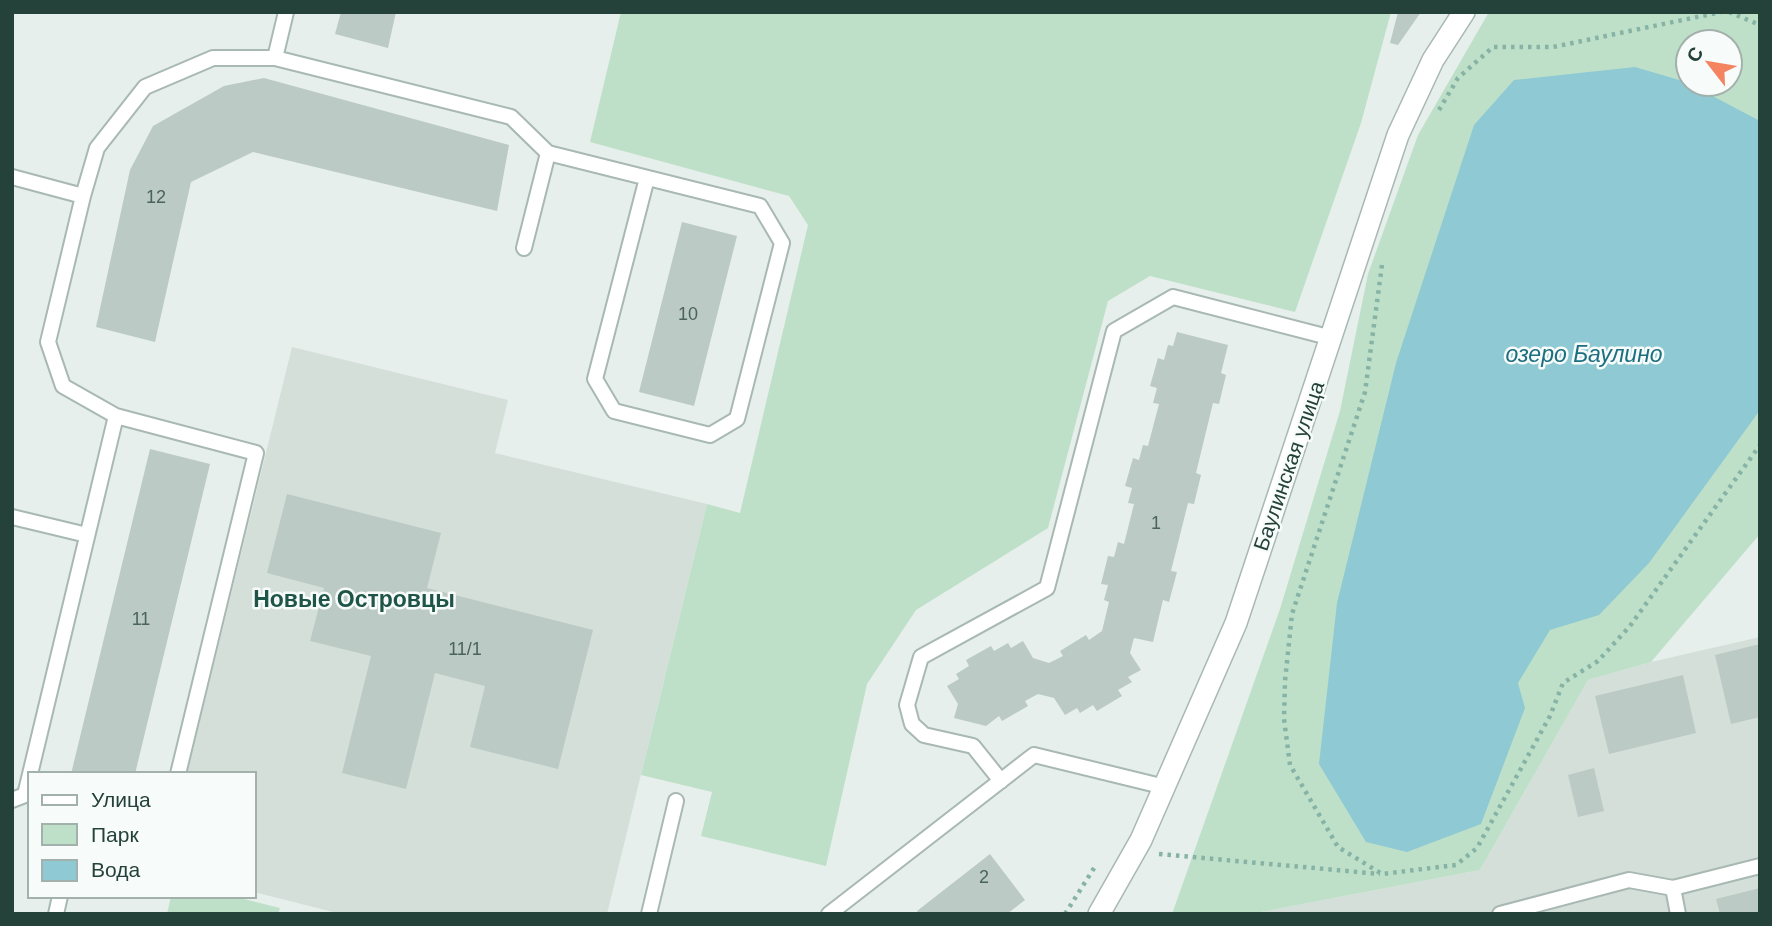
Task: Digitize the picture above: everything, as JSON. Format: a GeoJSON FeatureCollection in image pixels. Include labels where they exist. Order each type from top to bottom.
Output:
{"type":"FeatureCollection","features":[{"type":"Feature","properties":{"kind":"street","name":"Баулинская улица"},"geometry":{"type":"LineString","coordinates":[[1098,914],[1141,840],[1236,623],[1398,135],[1433,60],[1464,12]]}},
{"type":"Feature","properties":{"kind":"lane"},"geometry":{"type":"LineString","coordinates":[[275,58],[286,12]]}},
{"type":"Feature","properties":{"kind":"lane"},"geometry":{"type":"LineString","coordinates":[[178,772],[256,453],[116,416],[62,386],[48,342],[97,148],[145,87],[213,58],[275,58],[512,117],[548,153],[760,206],[782,243],[737,419],[710,435],[614,411],[595,379],[647,178]]}},
{"type":"Feature","properties":{"kind":"lane"},"geometry":{"type":"LineString","coordinates":[[524,248],[548,153]]}},
{"type":"Feature","properties":{"kind":"lane"},"geometry":{"type":"LineString","coordinates":[[12,177],[83,197]]}},
{"type":"Feature","properties":{"kind":"lane"},"geometry":{"type":"LineString","coordinates":[[1001,781],[973,746],[924,734],[912,724],[907,705],[921,657],[1047,588],[1114,331],[1172,297],[1332,338]]}},
{"type":"Feature","properties":{"kind":"lane"},"geometry":{"type":"LineString","coordinates":[[28,772],[116,416]]}},
{"type":"Feature","properties":{"kind":"lane"},"geometry":{"type":"LineString","coordinates":[[12,517],[87,535]]}},
{"type":"Feature","properties":{"kind":"lane"},"geometry":{"type":"LineString","coordinates":[[830,914],[1034,755],[1165,787]]}},
{"type":"Feature","properties":{"kind":"lane"},"geometry":{"type":"LineString","coordinates":[[22,797],[28,773]]}},
{"type":"Feature","properties":{"kind":"lane"},"geometry":{"type":"LineString","coordinates":[[649,914],[676,801]]}},
{"type":"Feature","properties":{"kind":"lane"},"geometry":{"type":"LineString","coordinates":[[1500,914],[1629,880],[1673,888],[1760,866]]}},
{"type":"Feature","properties":{"kind":"lane"},"geometry":{"type":"LineString","coordinates":[[1673,888],[1678,914]]}},
{"type":"Feature","properties":{"kind":"path"},"geometry":{"type":"LineString","coordinates":[[1680,12],[1685,20]]}},
{"type":"Feature","properties":{"kind":"path"},"geometry":{"type":"LineString","coordinates":[[1435,117],[1458,78],[1493,47],[1553,47],[1721,12]]}},
{"type":"Feature","properties":{"kind":"path"},"geometry":{"type":"LineString","coordinates":[[1729,12],[1760,25]]}},
{"type":"Feature","properties":{"kind":"path"},"geometry":{"type":"LineString","coordinates":[[1382,874],[1338,847],[1290,765],[1284,719],[1292,614],[1365,391],[1384,253]]}},
{"type":"Feature","properties":{"kind":"path"},"geometry":{"type":"LineString","coordinates":[[1158,854],[1382,874],[1456,865],[1477,848],[1550,716],[1563,682],[1598,661],[1630,626],[1760,445]]}},
{"type":"Feature","properties":{"kind":"path"},"geometry":{"type":"LineString","coordinates":[[1065,914],[1102,856]]}},
{"type":"Feature","properties":{"kind":"shaded area"},"geometry":{"type":"Polygon","coordinates":[[[292,347],[508,400],[495,453],[707,504],[607,914],[341,914],[256,893],[256,772],[187,772],[292,347]]]}},
{"type":"Feature","properties":{"kind":"shaded area"},"geometry":{"type":"Polygon","coordinates":[[[1760,637],[1760,914],[1251,914],[1480,870],[1588,680],[1651,662],[1760,637]]]}},
{"type":"Feature","properties":{"kind":"green space"},"geometry":{"type":"Polygon","coordinates":[[[621,12],[1391,12],[1361,123],[1295,312],[1150,276],[1108,301],[1048,528],[916,610],[867,684],[826,866],[701,836],[712,792],[641,775],[707,504],[740,513],[808,225],[789,196],[590,142],[621,12]]]}},
{"type":"Feature","properties":{"kind":"green space","name":"озеро Баулино"},"geometry":{"type":"Polygon","coordinates":[[[1489,12],[1760,12],[1760,534],[1651,662],[1588,680],[1480,870],[1251,914],[1172,914],[1280,609],[1340,411],[1368,274],[1418,135],[1489,12]]]}},
{"type":"Feature","properties":{"kind":"green space"},"geometry":{"type":"Polygon","coordinates":[[[171,898],[240,898],[280,908],[278,914],[167,914],[171,898]]]}},
{"type":"Feature","properties":{"kind":"water","name":"озеро Баулино"},"geometry":{"type":"Polygon","coordinates":[[[1635,67],[1674,78],[1674,98],[1716,98],[1760,121],[1760,410],[1649,563],[1599,615],[1550,630],[1518,683],[1525,708],[1481,824],[1407,852],[1366,842],[1319,764],[1337,603],[1396,363],[1474,125],[1514,80],[1635,67]]]}},
{"type":"Feature","properties":{"kind":"building"},"geometry":{"type":"Polygon","coordinates":[[[341,12],[396,12],[388,48],[335,34],[341,12]]]}},
{"type":"Feature","properties":{"kind":"building"},"geometry":{"type":"Polygon","coordinates":[[[1398,12],[1421,12],[1398,45],[1390,43],[1398,12]]]}},
{"type":"Feature","properties":{"kind":"building"},"geometry":{"type":"Polygon","coordinates":[[[264,78],[509,145],[497,211],[253,152],[191,182],[155,342],[96,327],[130,170],[153,126],[224,86],[264,78]]]}},
{"type":"Feature","properties":{"kind":"building"},"geometry":{"type":"Polygon","coordinates":[[[682,222],[737,236],[694,406],[639,392],[682,222]]]}},
{"type":"Feature","properties":{"kind":"building"},"geometry":{"type":"Polygon","coordinates":[[[1177,332],[1228,345],[1221,373],[1226,375],[1219,404],[1213,403],[1196,473],[1201,475],[1194,504],[1188,503],[1171,571],[1177,572],[1169,602],[1163,600],[1153,642],[1134,638],[1130,653],[1141,670],[1128,677],[1132,682],[1118,690],[1122,696],[1097,711],[1093,705],[1080,713],[1077,708],[1065,715],[1054,698],[1038,694],[1025,701],[1028,706],[1002,721],[999,716],[986,726],[954,718],[958,704],[947,686],[959,679],[956,674],[969,666],[966,660],[991,646],[994,651],[1008,643],[1011,648],[1023,641],[1033,658],[1049,663],[1063,656],[1060,651],[1086,635],[1089,640],[1102,631],[1109,602],[1104,600],[1108,585],[1101,584],[1108,556],[1114,557],[1118,542],[1124,544],[1134,504],[1128,503],[1132,488],[1125,486],[1133,458],[1139,460],[1143,445],[1148,446],[1159,404],[1153,403],[1157,388],[1150,386],[1158,358],[1164,360],[1168,345],[1173,346],[1177,332]]]}},
{"type":"Feature","properties":{"kind":"building"},"geometry":{"type":"Polygon","coordinates":[[[150,449],[210,464],[135,772],[71,772],[150,449]]]}},
{"type":"Feature","properties":{"kind":"building"},"geometry":{"type":"Polygon","coordinates":[[[287,494],[441,533],[427,588],[593,630],[558,769],[470,747],[485,686],[435,673],[406,789],[342,773],[371,656],[310,641],[324,588],[267,573],[287,494]]]}},
{"type":"Feature","properties":{"kind":"building"},"geometry":{"type":"Polygon","coordinates":[[[1760,644],[1760,717],[1731,724],[1715,655],[1760,644]]]}},
{"type":"Feature","properties":{"kind":"building"},"geometry":{"type":"Polygon","coordinates":[[[1683,675],[1696,733],[1609,754],[1595,696],[1683,675]]]}},
{"type":"Feature","properties":{"kind":"building"},"geometry":{"type":"Polygon","coordinates":[[[1594,768],[1604,811],[1578,817],[1568,775],[1594,768]]]}},
{"type":"Feature","properties":{"kind":"building"},"geometry":{"type":"Polygon","coordinates":[[[990,854],[1025,900],[1007,914],[919,914],[917,911],[990,854]]]}},
{"type":"Feature","properties":{"kind":"building"},"geometry":{"type":"Polygon","coordinates":[[[1760,888],[1760,914],[1720,914],[1716,899],[1760,888]]]}},
{"type":"Feature","properties":{"kind":"district","name":"Новые Островцы"},"geometry":{"type":"Point","coordinates":[354,599]}}]}
